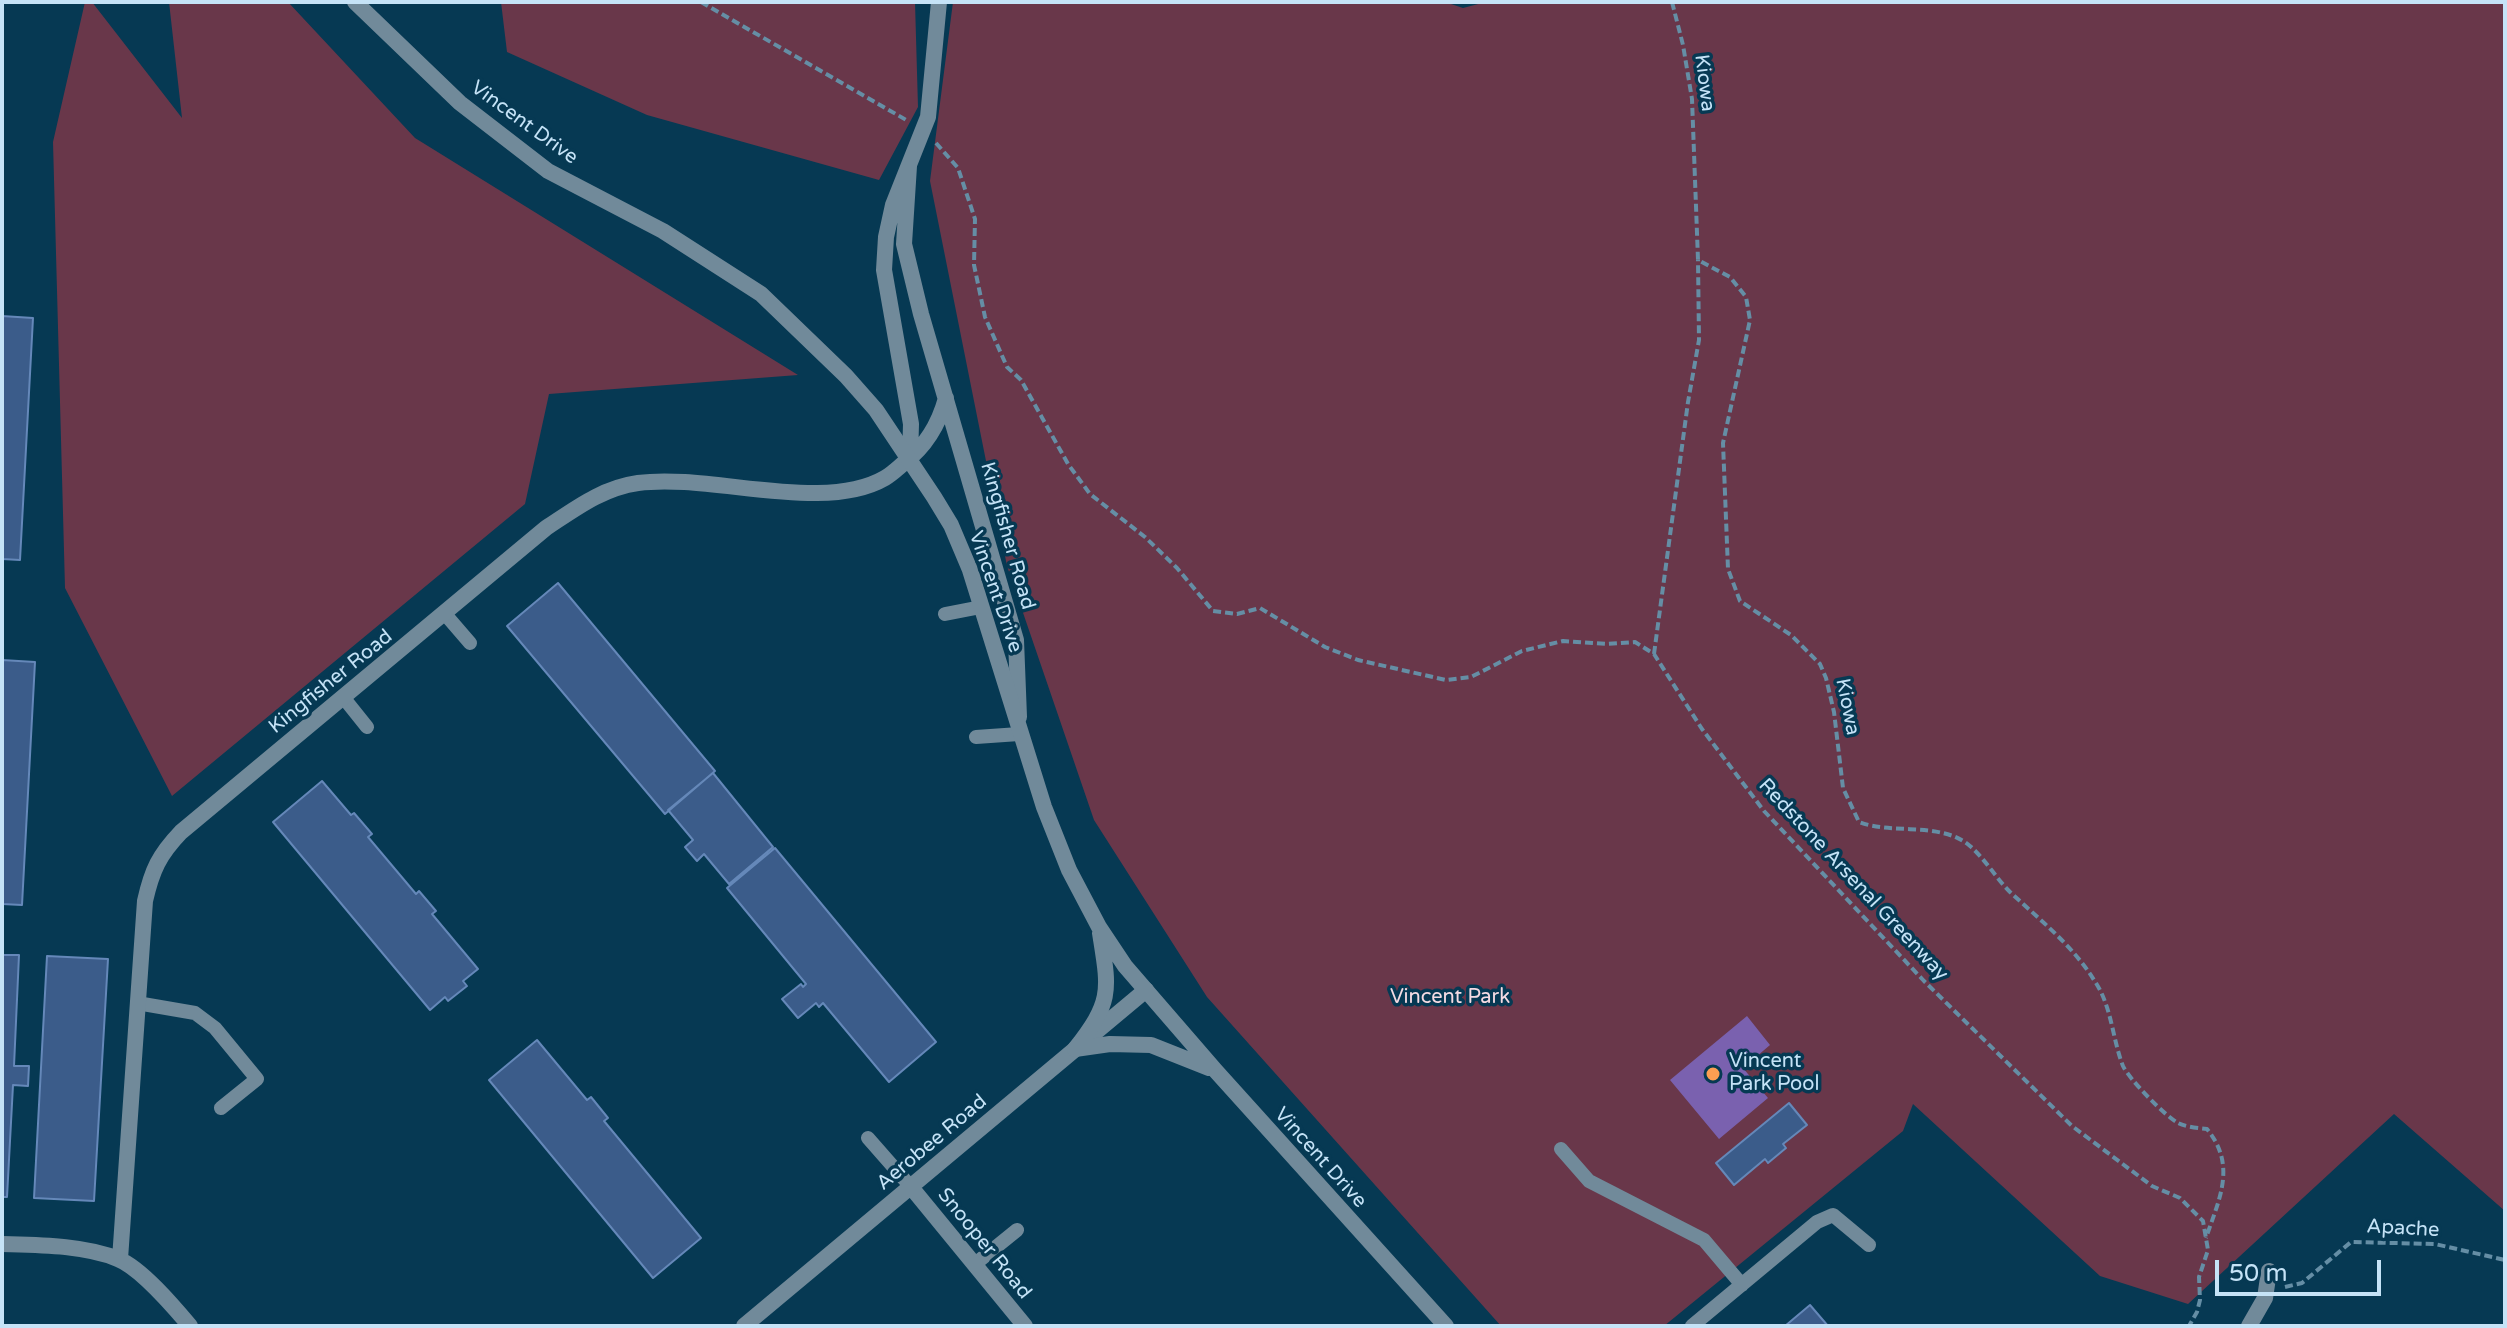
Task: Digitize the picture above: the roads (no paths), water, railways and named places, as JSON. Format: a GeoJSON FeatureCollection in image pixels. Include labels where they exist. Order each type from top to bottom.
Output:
{"type":"FeatureCollection","features":[{"type":"Feature","properties":{"kind":"street","name":"Vincent Drive"},"geometry":{"type":"LineString","coordinates":[[355,2],[460,103],[548,171],[663,231],[761,294],[846,376],[876,410],[951,525],[970,570],[1019,734],[1069,870],[1099,927],[1125,966],[1215,1070],[1446,1326]]}},
{"type":"Feature","properties":{"kind":"street","name":"Kingfisher Road"},"geometry":{"type":"LineString","coordinates":[[910,459],[911,424],[884,270],[886,237],[893,205],[928,117],[939,2]]}},
{"type":"Feature","properties":{"kind":"street","name":"Kingfisher Road"},"geometry":{"type":"LineString","coordinates":[[909,166],[904,244],[921,314],[1016,640],[1019,734]]}},
{"type":"Feature","properties":{"kind":"street","name":"Kingfisher Road"},"geometry":{"type":"LineString","coordinates":[[120,1259],[145,901],[152,870],[165,849],[181,832],[546,528],[593,497],[636,483],[675,481],[826,494],[884,479],[910,459],[930,437],[942,416],[946,398]]}},
{"type":"Feature","properties":{"kind":"street"},"geometry":{"type":"LineString","coordinates":[[1075,1049],[1094,1025],[1108,986],[1099,927]]}},
{"type":"Feature","properties":{"kind":"street","name":"Aerobee Road"},"geometry":{"type":"LineString","coordinates":[[744,1326],[1146,990]]}},
{"type":"Feature","properties":{"kind":"street"},"geometry":{"type":"LineString","coordinates":[[1075,1049],[1110,1044],[1151,1045],[1215,1070]]}},
{"type":"Feature","properties":{"kind":"street","name":"Snooper Road"},"geometry":{"type":"LineString","coordinates":[[911,1187],[1025,1326]]}},
{"type":"Feature","properties":{"kind":"street"},"geometry":{"type":"LineString","coordinates":[[2,1244],[58,1245],[120,1259],[162,1293],[190,1326]]}},
{"type":"Feature","properties":{"kind":"street"},"geometry":{"type":"LineString","coordinates":[[2249,1326],[2266,1292],[2269,1271]]}},
{"type":"Feature","properties":{"kind":"lane"},"geometry":{"type":"LineString","coordinates":[[945,614],[981,607]]}},
{"type":"Feature","properties":{"kind":"lane"},"geometry":{"type":"LineString","coordinates":[[445,614],[470,643]]}},
{"type":"Feature","properties":{"kind":"lane"},"geometry":{"type":"LineString","coordinates":[[343,697],[367,727]]}},
{"type":"Feature","properties":{"kind":"lane"},"geometry":{"type":"LineString","coordinates":[[976,737],[1019,734]]}},
{"type":"Feature","properties":{"kind":"lane"},"geometry":{"type":"LineString","coordinates":[[137,1003],[195,1013],[215,1028],[257,1079],[221,1108]]}},
{"type":"Feature","properties":{"kind":"lane"},"geometry":{"type":"LineString","coordinates":[[868,1138],[911,1187]]}},
{"type":"Feature","properties":{"kind":"lane"},"geometry":{"type":"LineString","coordinates":[[1561,1149],[1589,1181],[1704,1240],[1742,1285]]}},
{"type":"Feature","properties":{"kind":"lane"},"geometry":{"type":"LineString","coordinates":[[1692,1326],[1817,1222],[1833,1215],[1869,1245]]}},
{"type":"Feature","properties":{"kind":"lane"},"geometry":{"type":"LineString","coordinates":[[975,1264],[1017,1230]]}},
{"type":"Feature","properties":{"kind":"place","name":"Vincent Park Pool"},"geometry":{"type":"Point","coordinates":[1713,1074]}},
{"type":"Feature","properties":{"kind":"park label","name":"Vincent Park"},"geometry":{"type":"Point","coordinates":[1450,998]}}]}
